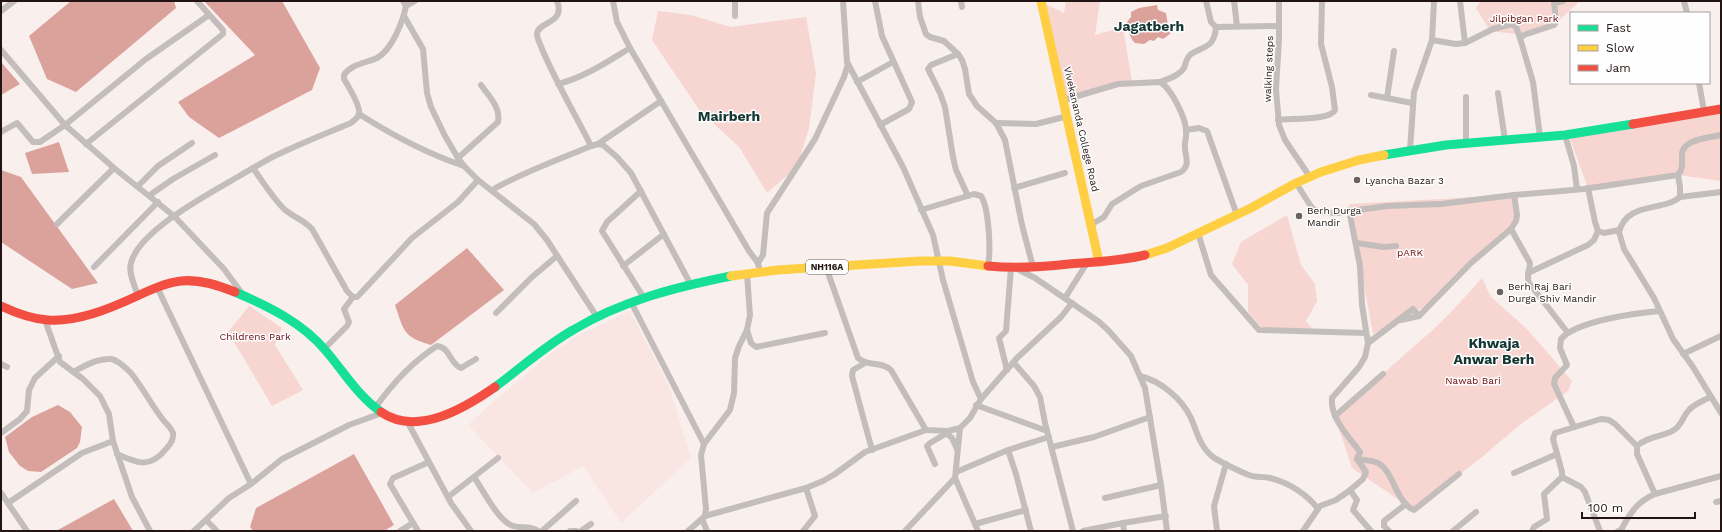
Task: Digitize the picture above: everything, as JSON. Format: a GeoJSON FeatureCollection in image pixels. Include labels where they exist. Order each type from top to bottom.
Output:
{"type":"FeatureCollection","features":[{"type":"Feature","properties":{"kind":"main road","name":"Vivekananda College Road"},"geometry":{"type":"LineString","coordinates":[[1041,1],[1068,116],[1099,262]]}},
{"type":"Feature","properties":{"kind":"main road","name":"NH116A"},"geometry":{"type":"LineString","coordinates":[[1,306],[29,317],[45,320],[59,320],[94,312],[177,282],[191,280],[221,287],[243,296],[301,328],[324,349],[358,391],[378,411],[407,421],[420,421],[447,414],[472,401],[560,338],[597,317],[644,298],[691,285],[746,274],[759,268],[826,267],[939,260],[1012,268],[1088,263],[1130,258],[1154,253],[1237,215],[1296,183],[1342,165],[1410,150],[1565,135],[1721,109]]}},
{"type":"Feature","properties":{"kind":"street"},"geometry":{"type":"LineString","coordinates":[[1,11],[14,1]]}},
{"type":"Feature","properties":{"kind":"street"},"geometry":{"type":"LineString","coordinates":[[86,144],[221,37],[223,30],[197,1]]}},
{"type":"Feature","properties":{"kind":"street"},"geometry":{"type":"LineString","coordinates":[[415,1],[404,4],[404,16],[401,25],[384,52],[379,57],[351,68],[344,75],[344,79],[359,108],[360,114],[390,133],[447,160],[464,166]]}},
{"type":"Feature","properties":{"kind":"street"},"geometry":{"type":"LineString","coordinates":[[557,1],[560,10],[557,16],[539,30],[537,36],[558,84],[595,145],[608,149],[627,168],[641,191],[691,285]]}},
{"type":"Feature","properties":{"kind":"street"},"geometry":{"type":"LineString","coordinates":[[613,1],[617,22],[630,48],[759,268]]}},
{"type":"Feature","properties":{"kind":"street"},"geometry":{"type":"LineString","coordinates":[[735,1],[735,16]]}},
{"type":"Feature","properties":{"kind":"street"},"geometry":{"type":"LineString","coordinates":[[843,1],[846,56],[848,64],[903,167],[933,235],[943,280],[973,382],[980,399]]}},
{"type":"Feature","properties":{"kind":"street"},"geometry":{"type":"LineString","coordinates":[[875,1],[878,24],[893,62],[910,97],[911,106],[909,109],[880,125]]}},
{"type":"Feature","properties":{"kind":"street"},"geometry":{"type":"LineString","coordinates":[[918,1],[920,17],[926,34],[930,37],[944,41],[958,54],[964,65],[969,94],[977,106],[996,123],[1005,140],[1010,156],[1014,188],[1022,225],[1033,266]]}},
{"type":"Feature","properties":{"kind":"street"},"geometry":{"type":"LineString","coordinates":[[1206,1],[1211,22],[1216,27],[1279,26]]}},
{"type":"Feature","properties":{"kind":"street"},"geometry":{"type":"LineString","coordinates":[[1234,1],[1237,26]]}},
{"type":"Feature","properties":{"kind":"street","name":"walking steps"},"geometry":{"type":"LineString","coordinates":[[1279,1],[1276,89],[1278,120],[1284,140],[1310,177]]}},
{"type":"Feature","properties":{"kind":"street"},"geometry":{"type":"LineString","coordinates":[[1278,120],[1319,117],[1331,114],[1335,110],[1330,81],[1321,49],[1322,1]]}},
{"type":"Feature","properties":{"kind":"street"},"geometry":{"type":"LineString","coordinates":[[1410,150],[1412,103],[1417,79],[1428,54],[1432,40],[1434,1]]}},
{"type":"Feature","properties":{"kind":"street"},"geometry":{"type":"LineString","coordinates":[[1460,1],[1465,43]]}},
{"type":"Feature","properties":{"kind":"street"},"geometry":{"type":"LineString","coordinates":[[1520,38],[1524,35],[1554,25],[1556,22],[1554,2],[1563,1]]}},
{"type":"Feature","properties":{"kind":"street"},"geometry":{"type":"LineString","coordinates":[[1684,1],[1687,12]]}},
{"type":"Feature","properties":{"kind":"street"},"geometry":{"type":"LineString","coordinates":[[1,132],[17,123],[30,140],[36,143],[65,125],[146,59],[209,15]]}},
{"type":"Feature","properties":{"kind":"street"},"geometry":{"type":"LineString","coordinates":[[404,16],[423,49],[427,93],[431,107],[458,158],[478,180],[534,224],[558,256],[597,317]]}},
{"type":"Feature","properties":{"kind":"street"},"geometry":{"type":"LineString","coordinates":[[1432,40],[1456,44],[1465,43],[1493,29],[1512,24],[1516,27],[1533,82],[1540,137]]}},
{"type":"Feature","properties":{"kind":"street"},"geometry":{"type":"LineString","coordinates":[[1064,100],[1118,84],[1160,82],[1180,72],[1190,55],[1208,46],[1215,38],[1216,27]]}},
{"type":"Feature","properties":{"kind":"street"},"geometry":{"type":"LineString","coordinates":[[558,84],[586,75],[630,48]]}},
{"type":"Feature","properties":{"kind":"street"},"geometry":{"type":"LineString","coordinates":[[1,50],[65,125],[114,168],[150,195],[174,216],[224,269],[243,296]]}},
{"type":"Feature","properties":{"kind":"street"},"geometry":{"type":"LineString","coordinates":[[1387,98],[1394,51]]}},
{"type":"Feature","properties":{"kind":"street"},"geometry":{"type":"LineString","coordinates":[[958,54],[931,65],[928,69],[945,107],[956,170],[968,196]]}},
{"type":"Feature","properties":{"kind":"street"},"geometry":{"type":"LineString","coordinates":[[857,82],[893,62]]}},
{"type":"Feature","properties":{"kind":"street"},"geometry":{"type":"LineString","coordinates":[[759,268],[763,255],[767,212],[816,139],[844,77],[848,64]]}},
{"type":"Feature","properties":{"kind":"street"},"geometry":{"type":"LineString","coordinates":[[1092,224],[1104,217],[1109,208],[1118,200],[1151,182],[1181,172],[1185,169],[1187,161],[1185,144],[1186,130],[1179,108],[1168,88],[1160,82]]}},
{"type":"Feature","properties":{"kind":"street"},"geometry":{"type":"LineString","coordinates":[[1699,84],[1704,111]]}},
{"type":"Feature","properties":{"kind":"street"},"geometry":{"type":"LineString","coordinates":[[458,158],[498,122],[499,116],[497,109],[481,85]]}},
{"type":"Feature","properties":{"kind":"street"},"geometry":{"type":"LineString","coordinates":[[1498,93],[1505,140]]}},
{"type":"Feature","properties":{"kind":"street"},"geometry":{"type":"LineString","coordinates":[[1371,95],[1412,103]]}},
{"type":"Feature","properties":{"kind":"street"},"geometry":{"type":"LineString","coordinates":[[1466,97],[1466,144]]}},
{"type":"Feature","properties":{"kind":"street"},"geometry":{"type":"LineString","coordinates":[[492,190],[516,177],[595,145],[661,101]]}},
{"type":"Feature","properties":{"kind":"street"},"geometry":{"type":"LineString","coordinates":[[138,296],[131,275],[130,264],[134,255],[149,237],[174,216],[207,194],[279,153],[351,123],[360,114]]}},
{"type":"Feature","properties":{"kind":"street"},"geometry":{"type":"LineString","coordinates":[[996,123],[1036,124],[1068,116]]}},
{"type":"Feature","properties":{"kind":"street"},"geometry":{"type":"LineString","coordinates":[[1186,130],[1199,128],[1208,130],[1237,215]]}},
{"type":"Feature","properties":{"kind":"street"},"geometry":{"type":"LineString","coordinates":[[1565,135],[1574,162],[1577,189]]}},
{"type":"Feature","properties":{"kind":"street"},"geometry":{"type":"LineString","coordinates":[[1296,183],[1309,204],[1315,210],[1328,213],[1399,205],[1441,204],[1588,188],[1678,175],[1682,170],[1681,152],[1684,147],[1689,143],[1721,135]]}},
{"type":"Feature","properties":{"kind":"street"},"geometry":{"type":"LineString","coordinates":[[138,186],[158,166],[192,143]]}},
{"type":"Feature","properties":{"kind":"street"},"geometry":{"type":"LineString","coordinates":[[150,195],[173,179],[215,155]]}},
{"type":"Feature","properties":{"kind":"street"},"geometry":{"type":"LineString","coordinates":[[57,224],[114,168]]}},
{"type":"Feature","properties":{"kind":"street"},"geometry":{"type":"LineString","coordinates":[[253,168],[272,196],[285,210],[306,222],[312,229],[347,291],[353,297]]}},
{"type":"Feature","properties":{"kind":"street"},"geometry":{"type":"LineString","coordinates":[[1014,188],[1065,174]]}},
{"type":"Feature","properties":{"kind":"street"},"geometry":{"type":"LineString","coordinates":[[1678,175],[1680,197]]}},
{"type":"Feature","properties":{"kind":"street"},"geometry":{"type":"LineString","coordinates":[[324,349],[347,326],[349,322],[344,309],[353,297],[357,297],[360,294],[412,238],[458,202],[478,180]]}},
{"type":"Feature","properties":{"kind":"street"},"geometry":{"type":"LineString","coordinates":[[1528,273],[1588,246],[1594,240],[1598,231],[1593,216],[1588,188]]}},
{"type":"Feature","properties":{"kind":"street"},"geometry":{"type":"LineString","coordinates":[[641,191],[607,222],[602,231],[644,298]]}},
{"type":"Feature","properties":{"kind":"street"},"geometry":{"type":"LineString","coordinates":[[1721,192],[1680,197],[1670,202],[1647,207],[1636,212],[1624,222],[1619,230],[1620,242],[1654,298],[1673,338],[1693,367],[1721,413]]}},
{"type":"Feature","properties":{"kind":"street"},"geometry":{"type":"LineString","coordinates":[[921,210],[978,194],[982,198],[988,228],[988,265]]}},
{"type":"Feature","properties":{"kind":"street"},"geometry":{"type":"LineString","coordinates":[[1368,343],[1413,309],[1419,316],[1471,263],[1511,229],[1516,222],[1517,215],[1514,195]]}},
{"type":"Feature","properties":{"kind":"street"},"geometry":{"type":"LineString","coordinates":[[94,267],[158,202]]}},
{"type":"Feature","properties":{"kind":"street"},"geometry":{"type":"LineString","coordinates":[[1349,210],[1356,243],[1368,343],[1365,357],[1359,367],[1332,398],[1331,404],[1335,416],[1343,430],[1360,452],[1357,459]]}},
{"type":"Feature","properties":{"kind":"street"},"geometry":{"type":"LineString","coordinates":[[1511,229],[1530,263],[1528,273],[1529,283],[1568,333]]}},
{"type":"Feature","properties":{"kind":"street"},"geometry":{"type":"LineString","coordinates":[[1598,231],[1604,233],[1619,230]]}},
{"type":"Feature","properties":{"kind":"street"},"geometry":{"type":"LineString","coordinates":[[1198,233],[1211,275],[1259,330],[1366,333]]}},
{"type":"Feature","properties":{"kind":"street"},"geometry":{"type":"LineString","coordinates":[[623,266],[664,234]]}},
{"type":"Feature","properties":{"kind":"street"},"geometry":{"type":"LineString","coordinates":[[1356,243],[1384,247],[1396,246]]}},
{"type":"Feature","properties":{"kind":"street"},"geometry":{"type":"LineString","coordinates":[[496,313],[532,278],[558,256]]}},
{"type":"Feature","properties":{"kind":"street"},"geometry":{"type":"LineString","coordinates":[[1065,298],[1088,263]]}},
{"type":"Feature","properties":{"kind":"street"},"geometry":{"type":"LineString","coordinates":[[826,267],[856,354],[864,363]]}},
{"type":"Feature","properties":{"kind":"street"},"geometry":{"type":"LineString","coordinates":[[1007,370],[999,338],[1006,331],[1012,268],[1035,278],[1072,303],[1108,330],[1128,352],[1145,388],[1166,516],[1167,531]]}},
{"type":"Feature","properties":{"kind":"street"},"geometry":{"type":"LineString","coordinates":[[707,531],[703,517],[706,508],[701,455],[704,444],[730,410],[734,393],[735,358],[747,330],[750,315],[746,274]]}},
{"type":"Feature","properties":{"kind":"street"},"geometry":{"type":"LineString","coordinates":[[158,288],[251,484]]}},
{"type":"Feature","properties":{"kind":"street"},"geometry":{"type":"LineString","coordinates":[[631,302],[704,444]]}},
{"type":"Feature","properties":{"kind":"street"},"geometry":{"type":"LineString","coordinates":[[935,464],[927,448],[928,444],[945,432],[960,428],[970,418],[980,399],[1052,326],[1072,303]]}},
{"type":"Feature","properties":{"kind":"street"},"geometry":{"type":"LineString","coordinates":[[1574,426],[1554,384],[1555,378],[1567,365],[1560,343],[1564,336],[1568,333],[1604,320],[1660,311]]}},
{"type":"Feature","properties":{"kind":"street"},"geometry":{"type":"LineString","coordinates":[[45,320],[60,362],[100,396],[109,414],[113,441],[132,497],[150,531]]}},
{"type":"Feature","properties":{"kind":"street"},"geometry":{"type":"LineString","coordinates":[[747,330],[751,343],[756,347],[825,333]]}},
{"type":"Feature","properties":{"kind":"street"},"geometry":{"type":"LineString","coordinates":[[1684,354],[1721,336]]}},
{"type":"Feature","properties":{"kind":"street"},"geometry":{"type":"LineString","coordinates":[[194,531],[229,498],[251,484],[282,459],[378,411],[386,392],[409,368],[437,346],[441,346],[446,350],[453,363],[461,368],[476,359]]}},
{"type":"Feature","properties":{"kind":"street"},"geometry":{"type":"LineString","coordinates":[[1,433],[20,419],[27,411],[30,390],[35,378],[59,356]]}},
{"type":"Feature","properties":{"kind":"street"},"geometry":{"type":"LineString","coordinates":[[73,372],[89,363],[112,359],[131,373],[157,412],[172,430],[172,443],[162,454],[153,460],[145,463],[136,462],[117,454]]}},
{"type":"Feature","properties":{"kind":"street"},"geometry":{"type":"LineString","coordinates":[[872,450],[852,376],[853,370],[864,363],[883,365],[891,370],[926,430]]}},
{"type":"Feature","properties":{"kind":"street"},"geometry":{"type":"LineString","coordinates":[[1014,363],[1034,386],[1040,397],[1073,531]]}},
{"type":"Feature","properties":{"kind":"street"},"geometry":{"type":"LineString","coordinates":[[1335,416],[1384,374]]}},
{"type":"Feature","properties":{"kind":"street"},"geometry":{"type":"LineString","coordinates":[[1140,376],[1150,379],[1169,391],[1188,413],[1200,441],[1207,451],[1216,459],[1249,475],[1270,478],[1297,490],[1309,498],[1318,509]]}},
{"type":"Feature","properties":{"kind":"street"},"geometry":{"type":"LineString","coordinates":[[1637,446],[1645,441],[1666,435],[1675,430],[1689,410],[1710,397]]}},
{"type":"Feature","properties":{"kind":"street"},"geometry":{"type":"LineString","coordinates":[[976,405],[1048,434]]}},
{"type":"Feature","properties":{"kind":"street"},"geometry":{"type":"LineString","coordinates":[[1052,448],[1094,436],[1150,417]]}},
{"type":"Feature","properties":{"kind":"street"},"geometry":{"type":"LineString","coordinates":[[1532,531],[1534,527],[1547,519],[1544,494],[1562,477],[1553,436],[1558,432],[1574,426],[1602,419],[1609,420],[1637,446],[1637,454],[1655,494]]}},
{"type":"Feature","properties":{"kind":"street"},"geometry":{"type":"LineString","coordinates":[[407,421],[448,497],[471,531]]}},
{"type":"Feature","properties":{"kind":"street"},"geometry":{"type":"LineString","coordinates":[[960,428],[956,475],[978,531]]}},
{"type":"Feature","properties":{"kind":"street"},"geometry":{"type":"LineString","coordinates":[[688,531],[703,517],[806,488],[835,474],[853,460],[872,450],[926,430],[945,432],[952,438],[958,451]]}},
{"type":"Feature","properties":{"kind":"street"},"geometry":{"type":"LineString","coordinates":[[905,531],[956,475],[1008,450],[1048,434]]}},
{"type":"Feature","properties":{"kind":"street"},"geometry":{"type":"LineString","coordinates":[[8,503],[82,453],[113,441]]}},
{"type":"Feature","properties":{"kind":"street"},"geometry":{"type":"LineString","coordinates":[[1008,450],[1031,531]]}},
{"type":"Feature","properties":{"kind":"street"},"geometry":{"type":"LineString","coordinates":[[1514,473],[1557,454]]}},
{"type":"Feature","properties":{"kind":"street"},"geometry":{"type":"LineString","coordinates":[[448,497],[498,458]]}},
{"type":"Feature","properties":{"kind":"street"},"geometry":{"type":"LineString","coordinates":[[1303,531],[1318,509],[1336,500],[1363,479],[1366,472],[1357,459]]}},
{"type":"Feature","properties":{"kind":"street"},"geometry":{"type":"LineString","coordinates":[[1357,459],[1378,463],[1411,509],[1416,509],[1459,474]]}},
{"type":"Feature","properties":{"kind":"street"},"geometry":{"type":"LineString","coordinates":[[418,531],[390,484],[394,478],[429,462]]}},
{"type":"Feature","properties":{"kind":"street"},"geometry":{"type":"LineString","coordinates":[[1217,531],[1214,506],[1226,464]]}},
{"type":"Feature","properties":{"kind":"street"},"geometry":{"type":"LineString","coordinates":[[1621,531],[1638,504],[1655,494],[1721,476]]}},
{"type":"Feature","properties":{"kind":"street"},"geometry":{"type":"LineString","coordinates":[[474,477],[501,517],[507,523],[514,526],[534,528],[538,531]]}},
{"type":"Feature","properties":{"kind":"street"},"geometry":{"type":"LineString","coordinates":[[1562,477],[1581,487],[1585,492],[1600,531]]}},
{"type":"Feature","properties":{"kind":"street"},"geometry":{"type":"LineString","coordinates":[[1105,498],[1161,485]]}},
{"type":"Feature","properties":{"kind":"street"},"geometry":{"type":"LineString","coordinates":[[803,531],[815,516],[806,488]]}},
{"type":"Feature","properties":{"kind":"street"},"geometry":{"type":"LineString","coordinates":[[1350,490],[1357,500],[1353,508],[1354,512],[1371,531]]}},
{"type":"Feature","properties":{"kind":"street"},"geometry":{"type":"LineString","coordinates":[[1,493],[26,531]]}},
{"type":"Feature","properties":{"kind":"street"},"geometry":{"type":"LineString","coordinates":[[542,531],[576,501]]}},
{"type":"Feature","properties":{"kind":"street"},"geometry":{"type":"LineString","coordinates":[[1389,531],[1384,526],[1384,521],[1406,504]]}},
{"type":"Feature","properties":{"kind":"street"},"geometry":{"type":"LineString","coordinates":[[975,524],[1026,510]]}},
{"type":"Feature","properties":{"kind":"street"},"geometry":{"type":"LineString","coordinates":[[1453,531],[1476,512]]}},
{"type":"Feature","properties":{"kind":"street"},"geometry":{"type":"LineString","coordinates":[[1083,531],[1166,516]]}},
{"type":"Feature","properties":{"kind":"street"},"geometry":{"type":"LineString","coordinates":[[206,520],[217,531]]}},
{"type":"Feature","properties":{"kind":"street"},"geometry":{"type":"LineString","coordinates":[[400,531],[413,523]]}},
{"type":"Feature","properties":{"kind":"street"},"geometry":{"type":"LineString","coordinates":[[1123,523],[1124,531]]}},
{"type":"Feature","properties":{"kind":"street"},"geometry":{"type":"LineString","coordinates":[[581,531],[591,524]]}},
{"type":"Feature","properties":{"kind":"street"},"geometry":{"type":"LineString","coordinates":[[570,531],[576,531]]}},
{"type":"Feature","properties":{"kind":"shaded area"},"geometry":{"type":"Polygon","coordinates":[[[71,1],[174,1],[176,8],[76,92],[47,79],[29,36],[71,1]]]}},
{"type":"Feature","properties":{"kind":"shaded area"},"geometry":{"type":"Polygon","coordinates":[[[204,1],[282,1],[320,68],[312,90],[219,138],[189,117],[178,102],[255,55],[204,1]]]}},
{"type":"Feature","properties":{"kind":"shaded area"},"geometry":{"type":"Polygon","coordinates":[[[1157,5],[1158,10],[1166,13],[1168,25],[1172,27],[1170,34],[1163,39],[1158,37],[1154,41],[1150,40],[1144,44],[1135,43],[1128,31],[1127,22],[1131,17],[1131,12],[1139,8],[1157,5]]]}},
{"type":"Feature","properties":{"kind":"shaded area"},"geometry":{"type":"Polygon","coordinates":[[[1,62],[20,84],[1,95],[1,62]]]}},
{"type":"Feature","properties":{"kind":"shaded area"},"geometry":{"type":"Polygon","coordinates":[[[59,142],[69,172],[32,174],[25,153],[59,142]]]}},
{"type":"Feature","properties":{"kind":"shaded area"},"geometry":{"type":"Polygon","coordinates":[[[1,170],[21,177],[98,283],[72,289],[1,242],[1,170]]]}},
{"type":"Feature","properties":{"kind":"shaded area"},"geometry":{"type":"Polygon","coordinates":[[[467,248],[504,290],[431,345],[410,336],[400,321],[395,305],[467,248]]]}},
{"type":"Feature","properties":{"kind":"shaded area"},"geometry":{"type":"Polygon","coordinates":[[[630,311],[669,386],[691,458],[621,523],[583,466],[533,493],[468,425],[550,354],[581,334],[630,311]]]}},
{"type":"Feature","properties":{"kind":"shaded area"},"geometry":{"type":"Polygon","coordinates":[[[58,405],[70,412],[82,427],[80,442],[77,448],[41,472],[28,471],[20,466],[9,452],[5,437],[32,417],[58,405]]]}},
{"type":"Feature","properties":{"kind":"shaded area"},"geometry":{"type":"Polygon","coordinates":[[[354,454],[394,525],[384,531],[253,531],[250,527],[256,508],[354,454]]]}},
{"type":"Feature","properties":{"kind":"shaded area"},"geometry":{"type":"Polygon","coordinates":[[[114,499],[133,531],[56,531],[114,499]]]}},
{"type":"Feature","properties":{"kind":"green space"},"geometry":{"type":"Polygon","coordinates":[[[1066,1],[1100,1],[1095,35],[1123,27],[1132,82],[1065,98],[1041,2],[1064,13],[1066,1]]]}},
{"type":"Feature","properties":{"kind":"green space","name":"Jilpibgan Park"},"geometry":{"type":"Polygon","coordinates":[[[1481,1],[1577,1],[1578,3],[1554,25],[1524,35],[1490,31],[1476,8],[1481,1]]]}},
{"type":"Feature","properties":{"kind":"green space"},"geometry":{"type":"Polygon","coordinates":[[[658,11],[691,15],[731,27],[806,17],[816,73],[809,128],[797,167],[767,193],[739,147],[700,111],[652,40],[658,11]]]}},
{"type":"Feature","properties":{"kind":"green space"},"geometry":{"type":"Polygon","coordinates":[[[1721,110],[1721,181],[1678,175],[1588,188],[1569,136],[1721,110]]]}},
{"type":"Feature","properties":{"kind":"green space","name":"pARK"},"geometry":{"type":"Polygon","coordinates":[[[1514,195],[1516,221],[1428,305],[1373,334],[1349,204],[1514,195]]]}},
{"type":"Feature","properties":{"kind":"green space"},"geometry":{"type":"Polygon","coordinates":[[[1287,215],[1301,265],[1315,284],[1317,301],[1306,321],[1312,328],[1287,331],[1261,327],[1248,312],[1248,285],[1232,264],[1241,242],[1287,215]]]}},
{"type":"Feature","properties":{"kind":"green space","name":"Nawab Bari"},"geometry":{"type":"Polygon","coordinates":[[[1482,278],[1491,297],[1527,329],[1572,381],[1568,391],[1521,424],[1482,457],[1414,510],[1352,468],[1335,416],[1436,327],[1482,278]]]}},
{"type":"Feature","properties":{"kind":"green space","name":"Childrens Park"},"geometry":{"type":"Polygon","coordinates":[[[249,306],[282,328],[275,345],[303,390],[272,406],[228,332],[249,306]]]}},
{"type":"Feature","properties":{"kind":"traffic: fast"},"geometry":{"type":"LineString","coordinates":[[1384,155],[1446,145],[1565,135],[1633,124]]}},
{"type":"Feature","properties":{"kind":"traffic: fast"},"geometry":{"type":"LineString","coordinates":[[495,387],[563,336],[610,311],[669,290],[731,276]]}},
{"type":"Feature","properties":{"kind":"traffic: fast"},"geometry":{"type":"LineString","coordinates":[[235,292],[272,309],[307,332],[326,351],[365,399],[381,412]]}},
{"type":"Feature","properties":{"kind":"traffic: slow"},"geometry":{"type":"LineString","coordinates":[[1041,1],[1099,262]]}},
{"type":"Feature","properties":{"kind":"traffic: slow"},"geometry":{"type":"LineString","coordinates":[[1145,255],[1167,248],[1251,208],[1296,183],[1321,172],[1359,160],[1384,155]]}},
{"type":"Feature","properties":{"kind":"traffic: slow"},"geometry":{"type":"LineString","coordinates":[[731,276],[777,270],[920,261],[950,261],[988,266]]}},
{"type":"Feature","properties":{"kind":"traffic: jam"},"geometry":{"type":"LineString","coordinates":[[1633,124],[1721,109]]}},
{"type":"Feature","properties":{"kind":"traffic: jam"},"geometry":{"type":"LineString","coordinates":[[988,266],[1039,267],[1117,260],[1145,255]]}},
{"type":"Feature","properties":{"kind":"traffic: jam"},"geometry":{"type":"LineString","coordinates":[[1,306],[30,317],[59,320],[93,314],[158,287],[181,281],[209,283],[235,292]]}},
{"type":"Feature","properties":{"kind":"traffic: jam"},"geometry":{"type":"LineString","coordinates":[[381,412],[395,419],[410,422],[425,421],[455,411],[495,387]]}},
{"type":"Feature","properties":{"kind":"place","name":"Lyancha Bazar 3"},"geometry":{"type":"Point","coordinates":[1357,180]}},
{"type":"Feature","properties":{"kind":"place","name":"Berh Durga Mandir"},"geometry":{"type":"Point","coordinates":[1299,216]}},
{"type":"Feature","properties":{"kind":"place","name":"Berh Raj Bari Durga Shiv Mandir"},"geometry":{"type":"Point","coordinates":[1500,292]}},
{"type":"Feature","properties":{"kind":"district","name":"Jagatberh"},"geometry":{"type":"Point","coordinates":[1149,26]}},
{"type":"Feature","properties":{"kind":"district","name":"Mairberh"},"geometry":{"type":"Point","coordinates":[729,116]}},
{"type":"Feature","properties":{"kind":"district","name":"Khwaja Anwar Berh"},"geometry":{"type":"Point","coordinates":[1494,352]}}]}
